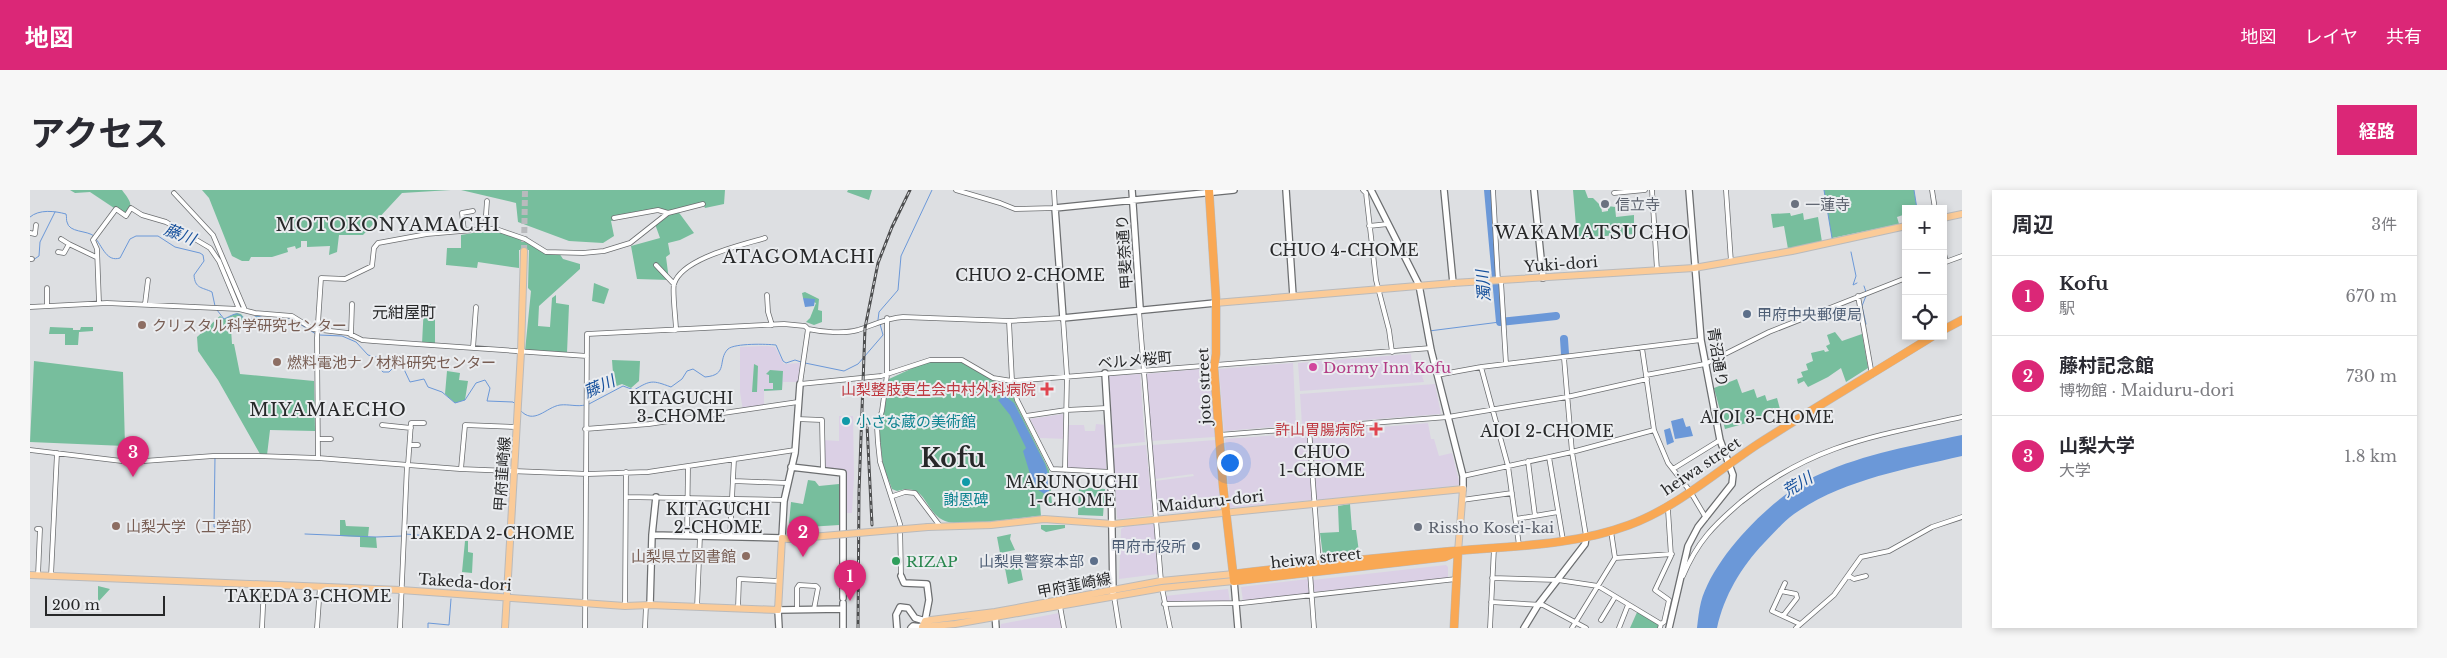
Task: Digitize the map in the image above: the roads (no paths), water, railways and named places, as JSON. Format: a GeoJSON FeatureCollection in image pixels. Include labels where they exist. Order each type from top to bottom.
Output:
{"type":"FeatureCollection","features":[{"type":"Feature","properties":{"kind":"highway","name":"joto street"},"geometry":{"type":"LineString","coordinates":[[1209,191],[1219,435],[1234,577]]}},
{"type":"Feature","properties":{"kind":"highway"},"geometry":{"type":"LineString","coordinates":[[1947,328],[1962,320]]}},
{"type":"Feature","properties":{"kind":"highway","name":"heiwa street"},"geometry":{"type":"LineString","coordinates":[[1234,577],[1445,557],[1458,552],[1586,538],[1611,531],[1648,517],[1792,422],[1927,340]]}},
{"type":"Feature","properties":{"kind":"highway"},"geometry":{"type":"LineString","coordinates":[[1454,628],[1458,552]]}},
{"type":"Feature","properties":{"kind":"highway","name":"heiwa street"},"geometry":{"type":"LineString","coordinates":[[1234,577],[1310,572],[1320,568]]}},
{"type":"Feature","properties":{"kind":"main road"},"geometry":{"type":"LineString","coordinates":[[1947,217],[1962,214]]}},
{"type":"Feature","properties":{"kind":"main road","name":"Yuki-dori"},"geometry":{"type":"LineString","coordinates":[[1215,303],[1419,285],[1694,268],[1792,252],[1902,227]]}},
{"type":"Feature","properties":{"kind":"main road","name":"甲府韮崎線"},"geometry":{"type":"LineString","coordinates":[[505,628],[521,352],[524,251]]}},
{"type":"Feature","properties":{"kind":"main road"},"geometry":{"type":"LineString","coordinates":[[1458,552],[1463,489]]}},
{"type":"Feature","properties":{"kind":"main road","name":"Maiduru-dori"},"geometry":{"type":"LineString","coordinates":[[785,538],[940,526],[991,525],[1044,519],[1113,524],[1463,489]]}},
{"type":"Feature","properties":{"kind":"main road"},"geometry":{"type":"LineString","coordinates":[[778,610],[779,580],[785,538]]}},
{"type":"Feature","properties":{"kind":"main road","name":"Takeda-dori"},"geometry":{"type":"LineString","coordinates":[[30,575],[401,590],[625,606],[648,605],[778,610]]}},
{"type":"Feature","properties":{"kind":"main road","name":"甲府韮崎線"},"geometry":{"type":"LineString","coordinates":[[996,614],[1162,584],[1234,577]]}},
{"type":"Feature","properties":{"kind":"main road","name":"甲府韮崎線"},"geometry":{"type":"LineString","coordinates":[[923,625],[1060,606],[1113,593]]}},
{"type":"Feature","properties":{"kind":"street"},"geometry":{"type":"LineString","coordinates":[[956,190],[1000,202],[1015,210],[1055,208],[1209,191],[1234,190]]}},
{"type":"Feature","properties":{"kind":"street"},"geometry":{"type":"LineString","coordinates":[[1054,190],[1067,376],[1065,470]]}},
{"type":"Feature","properties":{"kind":"street","name":"甲斐奈通り"},"geometry":{"type":"LineString","coordinates":[[1132,190],[1138,311]]}},
{"type":"Feature","properties":{"kind":"street"},"geometry":{"type":"LineString","coordinates":[[1286,190],[1293,296]]}},
{"type":"Feature","properties":{"kind":"street"},"geometry":{"type":"LineString","coordinates":[[1363,190],[1366,193],[1369,226],[1379,288],[1392,352]]}},
{"type":"Feature","properties":{"kind":"street"},"geometry":{"type":"LineString","coordinates":[[1371,190],[1419,285],[1431,348],[1464,476],[1463,489]]}},
{"type":"Feature","properties":{"kind":"street"},"geometry":{"type":"LineString","coordinates":[[1444,190],[1453,283]]}},
{"type":"Feature","properties":{"kind":"street"},"geometry":{"type":"LineString","coordinates":[[1493,190],[1497,281],[1503,322],[1506,364]]}},
{"type":"Feature","properties":{"kind":"street"},"geometry":{"type":"LineString","coordinates":[[1534,190],[1543,278]]}},
{"type":"Feature","properties":{"kind":"street"},"geometry":{"type":"LineString","coordinates":[[1614,193],[1645,190]]}},
{"type":"Feature","properties":{"kind":"street"},"geometry":{"type":"LineString","coordinates":[[1652,190],[1657,270]]}},
{"type":"Feature","properties":{"kind":"street","name":"青沼通り"},"geometry":{"type":"LineString","coordinates":[[1669,628],[1688,546],[1706,518],[1730,490],[1733,475],[1727,465],[1720,440],[1701,340],[1689,190]]}},
{"type":"Feature","properties":{"kind":"street"},"geometry":{"type":"LineString","coordinates":[[1726,190],[1732,262]]}},
{"type":"Feature","properties":{"kind":"street"},"geometry":{"type":"LineString","coordinates":[[1932,190],[1934,205]]}},
{"type":"Feature","properties":{"kind":"street"},"geometry":{"type":"LineString","coordinates":[[174,193],[213,234],[245,310]]}},
{"type":"Feature","properties":{"kind":"street"},"geometry":{"type":"LineString","coordinates":[[485,229],[487,201]]}},
{"type":"Feature","properties":{"kind":"street"},"geometry":{"type":"LineString","coordinates":[[318,458],[317,331],[321,278],[346,279],[372,266],[374,248],[381,242],[464,231],[496,230],[525,240],[546,252],[583,253],[622,247],[668,214],[682,208],[703,204]]}},
{"type":"Feature","properties":{"kind":"street"},"geometry":{"type":"LineString","coordinates":[[99,303],[97,248],[93,240],[116,209],[126,216],[131,208],[142,215],[166,222],[214,253],[239,309]]}},
{"type":"Feature","properties":{"kind":"street"},"geometry":{"type":"LineString","coordinates":[[614,218],[658,210],[668,214]]}},
{"type":"Feature","properties":{"kind":"street"},"geometry":{"type":"LineString","coordinates":[[464,231],[462,212],[473,211]]}},
{"type":"Feature","properties":{"kind":"street"},"geometry":{"type":"LineString","coordinates":[[1369,226],[1388,224]]}},
{"type":"Feature","properties":{"kind":"street"},"geometry":{"type":"LineString","coordinates":[[30,233],[35,234],[36,226]]}},
{"type":"Feature","properties":{"kind":"street"},"geometry":{"type":"LineString","coordinates":[[674,284],[689,267],[707,255],[765,238]]}},
{"type":"Feature","properties":{"kind":"street"},"geometry":{"type":"LineString","coordinates":[[61,239],[96,257]]}},
{"type":"Feature","properties":{"kind":"street"},"geometry":{"type":"LineString","coordinates":[[58,252],[64,253],[69,244]]}},
{"type":"Feature","properties":{"kind":"street"},"geometry":{"type":"LineString","coordinates":[[1947,262],[1962,256]]}},
{"type":"Feature","properties":{"kind":"street"},"geometry":{"type":"LineString","coordinates":[[656,265],[674,284],[676,330]]}},
{"type":"Feature","properties":{"kind":"street"},"geometry":{"type":"LineString","coordinates":[[145,304],[148,280]]}},
{"type":"Feature","properties":{"kind":"street"},"geometry":{"type":"LineString","coordinates":[[1219,435],[1448,416],[1568,397],[1705,364],[1769,332],[1902,280]]}},
{"type":"Feature","properties":{"kind":"street"},"geometry":{"type":"LineString","coordinates":[[47,288],[47,306]]}},
{"type":"Feature","properties":{"kind":"street"},"geometry":{"type":"LineString","coordinates":[[767,295],[768,312],[772,324]]}},
{"type":"Feature","properties":{"kind":"street"},"geometry":{"type":"LineString","coordinates":[[1858,296],[1872,374]]}},
{"type":"Feature","properties":{"kind":"street"},"geometry":{"type":"LineString","coordinates":[[30,306],[99,303],[217,307],[292,316],[317,331],[351,335],[373,341],[587,356]]}},
{"type":"Feature","properties":{"kind":"street"},"geometry":{"type":"LineString","coordinates":[[585,628],[587,604],[588,474],[585,429],[587,334],[772,324],[805,326],[808,329],[856,331],[887,318],[954,318],[1009,321],[1063,318],[1215,303]]}},
{"type":"Feature","properties":{"kind":"street"},"geometry":{"type":"LineString","coordinates":[[351,335],[352,304]]}},
{"type":"Feature","properties":{"kind":"street"},"geometry":{"type":"LineString","coordinates":[[473,348],[476,308]]}},
{"type":"Feature","properties":{"kind":"street"},"geometry":{"type":"LineString","coordinates":[[1138,311],[1164,604],[1170,628]]}},
{"type":"Feature","properties":{"kind":"street"},"geometry":{"type":"LineString","coordinates":[[887,318],[887,375],[878,435],[880,462],[893,496],[900,524],[901,576],[904,583],[928,586],[930,600],[923,625]]}},
{"type":"Feature","properties":{"kind":"street"},"geometry":{"type":"LineString","coordinates":[[1009,321],[1012,381],[1017,400],[1052,469],[1111,472]]}},
{"type":"Feature","properties":{"kind":"street"},"geometry":{"type":"LineString","coordinates":[[652,535],[785,538],[784,500],[795,450],[798,402],[808,329]]}},
{"type":"Feature","properties":{"kind":"street"},"geometry":{"type":"LineString","coordinates":[[1438,375],[1481,367],[1701,340]]}},
{"type":"Feature","properties":{"kind":"street","name":"ベルメ桜町"},"geometry":{"type":"LineString","coordinates":[[800,384],[887,375],[930,360],[962,360],[993,378],[1012,381],[1431,348]]}},
{"type":"Feature","properties":{"kind":"street"},"geometry":{"type":"LineString","coordinates":[[1642,348],[1654,430],[1673,469],[1690,491],[1706,518]]}},
{"type":"Feature","properties":{"kind":"street"},"geometry":{"type":"LineString","coordinates":[[1524,628],[1538,605],[1585,544],[1586,538],[1572,452],[1564,358]]}},
{"type":"Feature","properties":{"kind":"street"},"geometry":{"type":"LineString","coordinates":[[1481,367],[1508,466],[1519,545]]}},
{"type":"Feature","properties":{"kind":"street"},"geometry":{"type":"LineString","coordinates":[[1105,373],[1113,524],[1113,593],[1119,628]]}},
{"type":"Feature","properties":{"kind":"street"},"geometry":{"type":"LineString","coordinates":[[585,429],[649,424],[798,402]]}},
{"type":"Feature","properties":{"kind":"street"},"geometry":{"type":"LineString","coordinates":[[1026,416],[1066,410],[1107,408]]}},
{"type":"Feature","properties":{"kind":"street"},"geometry":{"type":"LineString","coordinates":[[1678,588],[1690,558],[1703,537],[1728,513],[1778,475],[1811,457],[1843,444],[1962,417]]}},
{"type":"Feature","properties":{"kind":"street"},"geometry":{"type":"LineString","coordinates":[[797,419],[822,420],[823,470]]}},
{"type":"Feature","properties":{"kind":"street"},"geometry":{"type":"LineString","coordinates":[[400,628],[411,423],[424,423]]}},
{"type":"Feature","properties":{"kind":"street"},"geometry":{"type":"LineString","coordinates":[[382,425],[411,428]]}},
{"type":"Feature","properties":{"kind":"street"},"geometry":{"type":"LineString","coordinates":[[461,469],[464,425],[517,427]]}},
{"type":"Feature","properties":{"kind":"street"},"geometry":{"type":"LineString","coordinates":[[1309,428],[1320,568]]}},
{"type":"Feature","properties":{"kind":"street"},"geometry":{"type":"LineString","coordinates":[[1464,476],[1572,452],[1654,430]]}},
{"type":"Feature","properties":{"kind":"street"},"geometry":{"type":"LineString","coordinates":[[318,439],[330,439]]}},
{"type":"Feature","properties":{"kind":"street"},"geometry":{"type":"LineString","coordinates":[[1673,469],[1720,440]]}},
{"type":"Feature","properties":{"kind":"street"},"geometry":{"type":"LineString","coordinates":[[410,445],[418,445]]}},
{"type":"Feature","properties":{"kind":"street"},"geometry":{"type":"LineString","coordinates":[[30,450],[130,462],[213,456],[318,458],[461,469],[588,474],[688,466],[795,450]]}},
{"type":"Feature","properties":{"kind":"street"},"geometry":{"type":"LineString","coordinates":[[51,576],[56,454]]}},
{"type":"Feature","properties":{"kind":"street"},"geometry":{"type":"LineString","coordinates":[[1549,457],[1563,540]]}},
{"type":"Feature","properties":{"kind":"street"},"geometry":{"type":"LineString","coordinates":[[730,537],[734,459]]}},
{"type":"Feature","properties":{"kind":"street"},"geometry":{"type":"LineString","coordinates":[[1528,462],[1535,516]]}},
{"type":"Feature","properties":{"kind":"street"},"geometry":{"type":"LineString","coordinates":[[687,536],[688,466]]}},
{"type":"Feature","properties":{"kind":"street"},"geometry":{"type":"LineString","coordinates":[[791,467],[843,473],[843,628]]}},
{"type":"Feature","properties":{"kind":"street"},"geometry":{"type":"LineString","coordinates":[[625,606],[626,472]]}},
{"type":"Feature","properties":{"kind":"street"},"geometry":{"type":"LineString","coordinates":[[734,481],[787,483]]}},
{"type":"Feature","properties":{"kind":"street"},"geometry":{"type":"LineString","coordinates":[[893,496],[905,492],[915,493],[940,526]]}},
{"type":"Feature","properties":{"kind":"street"},"geometry":{"type":"LineString","coordinates":[[1462,500],[1512,493]]}},
{"type":"Feature","properties":{"kind":"street"},"geometry":{"type":"LineString","coordinates":[[626,497],[784,500]]}},
{"type":"Feature","properties":{"kind":"street"},"geometry":{"type":"LineString","coordinates":[[645,628],[656,497]]}},
{"type":"Feature","properties":{"kind":"street"},"geometry":{"type":"LineString","coordinates":[[1492,578],[1558,580],[1598,586],[1661,626],[1664,622],[1670,600],[1655,590],[1672,554],[1666,506]]}},
{"type":"Feature","properties":{"kind":"street"},"geometry":{"type":"LineString","coordinates":[[1516,519],[1558,512]]}},
{"type":"Feature","properties":{"kind":"street"},"geometry":{"type":"LineString","coordinates":[[1796,628],[1834,594],[1863,556],[1889,551],[1932,527],[1961,518],[1962,524]]}},
{"type":"Feature","properties":{"kind":"street"},"geometry":{"type":"LineString","coordinates":[[37,528],[40,529],[38,575]]}},
{"type":"Feature","properties":{"kind":"street"},"geometry":{"type":"LineString","coordinates":[[1572,628],[1615,558],[1611,531]]}},
{"type":"Feature","properties":{"kind":"street"},"geometry":{"type":"LineString","coordinates":[[697,607],[700,536]]}},
{"type":"Feature","properties":{"kind":"street"},"geometry":{"type":"LineString","coordinates":[[1490,628],[1494,548]]}},
{"type":"Feature","properties":{"kind":"street"},"geometry":{"type":"LineString","coordinates":[[1615,558],[1672,554]]}},
{"type":"Feature","properties":{"kind":"street"},"geometry":{"type":"LineString","coordinates":[[1310,572],[1314,628]]}},
{"type":"Feature","properties":{"kind":"street"},"geometry":{"type":"LineString","coordinates":[[1849,576],[1854,579],[1866,576]]}},
{"type":"Feature","properties":{"kind":"street"},"geometry":{"type":"LineString","coordinates":[[1234,577],[1238,628]]}},
{"type":"Feature","properties":{"kind":"street"},"geometry":{"type":"LineString","coordinates":[[738,608],[740,579],[779,580]]}},
{"type":"Feature","properties":{"kind":"street"},"geometry":{"type":"LineString","coordinates":[[1164,604],[1236,603],[1457,579]]}},
{"type":"Feature","properties":{"kind":"street"},"geometry":{"type":"LineString","coordinates":[[1785,583],[1772,611],[1800,624]]}},
{"type":"Feature","properties":{"kind":"street"},"geometry":{"type":"LineString","coordinates":[[262,628],[264,584]]}},
{"type":"Feature","properties":{"kind":"street"},"geometry":{"type":"LineString","coordinates":[[317,628],[320,586]]}},
{"type":"Feature","properties":{"kind":"street"},"geometry":{"type":"LineString","coordinates":[[797,609],[797,588],[799,586],[816,586],[818,588],[814,609]]}},
{"type":"Feature","properties":{"kind":"street"},"geometry":{"type":"LineString","coordinates":[[1781,591],[1796,594],[1797,598],[1782,616]]}},
{"type":"Feature","properties":{"kind":"street"},"geometry":{"type":"LineString","coordinates":[[1601,620],[1615,597]]}},
{"type":"Feature","properties":{"kind":"street"},"geometry":{"type":"LineString","coordinates":[[1491,602],[1538,605],[1586,628]]}},
{"type":"Feature","properties":{"kind":"street"},"geometry":{"type":"LineString","coordinates":[[778,628],[778,610],[814,609],[843,603]]}},
{"type":"Feature","properties":{"kind":"street"},"geometry":{"type":"LineString","coordinates":[[1619,628],[1628,605]]}},
{"type":"Feature","properties":{"kind":"street"},"geometry":{"type":"LineString","coordinates":[[1060,606],[1064,628]]}},
{"type":"Feature","properties":{"kind":"street"},"geometry":{"type":"LineString","coordinates":[[897,628],[896,615],[900,607],[908,608],[911,614],[923,625]]}},
{"type":"Feature","properties":{"kind":"street"},"geometry":{"type":"LineString","coordinates":[[911,614],[911,627],[923,625]]}},
{"type":"Feature","properties":{"kind":"street"},"geometry":{"type":"LineString","coordinates":[[996,614],[996,628]]}},
{"type":"Feature","properties":{"kind":"water"},"geometry":{"type":"Polygon","coordinates":[[[803,298],[815,299],[814,306],[805,307],[803,298]]]}},
{"type":"Feature","properties":{"kind":"water"},"geometry":{"type":"Polygon","coordinates":[[[1005,396],[1014,403],[1045,464],[1049,477],[1049,497],[1034,487],[1023,451],[1026,448],[1010,415],[998,400],[1005,396]]]}},
{"type":"Feature","properties":{"kind":"water"},"geometry":{"type":"Polygon","coordinates":[[[1683,418],[1686,427],[1690,426],[1693,436],[1675,439],[1671,421],[1683,418]]]}},
{"type":"Feature","properties":{"kind":"water"},"geometry":{"type":"Polygon","coordinates":[[[1670,428],[1674,442],[1667,445],[1664,430],[1670,428]]]}},
{"type":"Feature","properties":{"kind":"water"},"geometry":{"type":"Polygon","coordinates":[[[1962,435],[1962,456],[1897,471],[1853,484],[1813,502],[1794,514],[1764,543],[1741,572],[1729,593],[1717,628],[1697,628],[1701,602],[1708,584],[1719,565],[1749,528],[1766,510],[1785,495],[1820,474],[1854,461],[1962,435]]]}},
{"type":"Feature","properties":{"kind":"waterway","name":"藤川"},"geometry":{"type":"LineString","coordinates":[[878,320],[879,312],[898,290],[901,256],[932,190]]}},
{"type":"Feature","properties":{"kind":"waterway","name":"濁川"},"geometry":{"type":"LineString","coordinates":[[1488,190],[1500,322],[1556,316]]}},
{"type":"Feature","properties":{"kind":"waterway"},"geometry":{"type":"LineString","coordinates":[[1824,190],[1832,238]]}},
{"type":"Feature","properties":{"kind":"waterway"},"geometry":{"type":"LineString","coordinates":[[1914,190],[1916,205]]}},
{"type":"Feature","properties":{"kind":"waterway","name":"藤川"},"geometry":{"type":"LineString","coordinates":[[30,217],[42,212],[66,214],[68,226],[94,236]]}},
{"type":"Feature","properties":{"kind":"waterway"},"geometry":{"type":"LineString","coordinates":[[33,260],[39,256],[40,242],[55,212]]}},
{"type":"Feature","properties":{"kind":"waterway","name":"藤川"},"geometry":{"type":"LineString","coordinates":[[96,239],[106,253],[116,259],[120,258],[130,239],[136,236],[158,236],[175,247],[200,253],[203,255],[204,261],[194,275],[195,280],[197,285],[212,292],[215,306]]}},
{"type":"Feature","properties":{"kind":"waterway"},"geometry":{"type":"LineString","coordinates":[[1851,252],[1856,276],[1853,285],[1857,283]]}},
{"type":"Feature","properties":{"kind":"waterway"},"geometry":{"type":"LineString","coordinates":[[1864,286],[1866,292]]}},
{"type":"Feature","properties":{"kind":"waterway"},"geometry":{"type":"LineString","coordinates":[[1866,296],[1862,306],[1866,324]]}},
{"type":"Feature","properties":{"kind":"waterway","name":"藤川"},"geometry":{"type":"LineString","coordinates":[[217,310],[224,319],[236,314],[247,321],[257,316],[268,319],[290,318],[316,334]]}},
{"type":"Feature","properties":{"kind":"waterway"},"geometry":{"type":"LineString","coordinates":[[1429,331],[1500,322]]}},
{"type":"Feature","properties":{"kind":"waterway","name":"藤川"},"geometry":{"type":"LineString","coordinates":[[805,363],[844,371],[858,364],[883,335],[880,324]]}},
{"type":"Feature","properties":{"kind":"waterway","name":"藤川"},"geometry":{"type":"LineString","coordinates":[[319,335],[342,336],[356,342],[368,355],[379,358],[379,368],[383,372],[389,372],[396,365],[402,365],[410,382],[424,379],[428,387],[442,392],[455,403],[465,400],[476,383],[485,380],[490,388],[487,401],[513,402],[516,405]]}},
{"type":"Feature","properties":{"kind":"waterway","name":"濁川"},"geometry":{"type":"LineString","coordinates":[[1564,339],[1565,354]]}},
{"type":"Feature","properties":{"kind":"waterway","name":"藤川"},"geometry":{"type":"LineString","coordinates":[[589,404],[623,386],[634,390],[652,382],[671,387],[682,379],[687,371],[693,369],[705,377],[712,376],[720,370],[728,349],[737,346],[751,344],[776,345],[783,361],[786,363],[795,360],[801,362]]}},
{"type":"Feature","properties":{"kind":"waterway","name":"藤川"},"geometry":{"type":"LineString","coordinates":[[520,410],[525,414],[535,416],[555,406],[585,405]]}},
{"type":"Feature","properties":{"kind":"waterway"},"geometry":{"type":"LineString","coordinates":[[215,457],[214,527],[230,527]]}},
{"type":"Feature","properties":{"kind":"waterway"},"geometry":{"type":"LineString","coordinates":[[305,534],[376,537],[402,536]]}},
{"type":"Feature","properties":{"kind":"waterway"},"geometry":{"type":"LineString","coordinates":[[405,534],[454,538]]}},
{"type":"Feature","properties":{"kind":"waterway"},"geometry":{"type":"LineString","coordinates":[[428,628],[428,623],[449,625],[451,599]]}},
{"type":"Feature","properties":{"kind":"tunnel"},"geometry":{"type":"LineString","coordinates":[[524,251],[525,190]]}},
{"type":"Feature","properties":{"kind":"railway"},"geometry":{"type":"LineString","coordinates":[[858,628],[859,492],[865,328],[878,263],[892,227],[910,190]]}},
{"type":"Feature","properties":{"kind":"railway"},"geometry":{"type":"LineString","coordinates":[[867,425],[872,525]]}},
{"type":"Feature","properties":{"kind":"place","name":"信立寺"},"geometry":{"type":"Point","coordinates":[1605,204]}},
{"type":"Feature","properties":{"kind":"place","name":"一蓮寺"},"geometry":{"type":"Point","coordinates":[1795,204]}},
{"type":"Feature","properties":{"kind":"place","name":"甲府中央郵便局"},"geometry":{"type":"Point","coordinates":[1747,314]}},
{"type":"Feature","properties":{"kind":"place","name":"クリスタル科学研究センター"},"geometry":{"type":"Point","coordinates":[142,325]}},
{"type":"Feature","properties":{"kind":"place","name":"燃料電池ナノ材料研究センター"},"geometry":{"type":"Point","coordinates":[277,362]}},
{"type":"Feature","properties":{"kind":"place","name":"Dormy Inn Kofu"},"geometry":{"type":"Point","coordinates":[1313,367]}},
{"type":"Feature","properties":{"kind":"place","name":"山梨整肢更生会中村外科病院"},"geometry":{"type":"Point","coordinates":[1047,389]}},
{"type":"Feature","properties":{"kind":"place","name":"小さな蔵の美術館"},"geometry":{"type":"Point","coordinates":[846,421]}},
{"type":"Feature","properties":{"kind":"place","name":"許山胃腸病院"},"geometry":{"type":"Point","coordinates":[1376,429]}},
{"type":"Feature","properties":{"kind":"place","name":"山梨大学"},"geometry":{"type":"Point","coordinates":[133,477]}},
{"type":"Feature","properties":{"kind":"place","name":"謝恩碑"},"geometry":{"type":"Point","coordinates":[966,482]}},
{"type":"Feature","properties":{"kind":"place","name":"山梨大学（工学部）"},"geometry":{"type":"Point","coordinates":[116,526]}},
{"type":"Feature","properties":{"kind":"place","name":"Rissho Kosei-kai"},"geometry":{"type":"Point","coordinates":[1418,527]}},
{"type":"Feature","properties":{"kind":"place","name":"甲府市役所"},"geometry":{"type":"Point","coordinates":[1196,546]}},
{"type":"Feature","properties":{"kind":"place","name":"山梨県立図書館"},"geometry":{"type":"Point","coordinates":[746,556]}},
{"type":"Feature","properties":{"kind":"place","name":"藤村記念館"},"geometry":{"type":"Point","coordinates":[803,557]}},
{"type":"Feature","properties":{"kind":"place","name":"RIZAP"},"geometry":{"type":"Point","coordinates":[896,561]}},
{"type":"Feature","properties":{"kind":"place","name":"山梨県警察本部"},"geometry":{"type":"Point","coordinates":[1094,561]}},
{"type":"Feature","properties":{"kind":"place","name":"Kofu"},"geometry":{"type":"Point","coordinates":[850,601]}},
{"type":"Feature","properties":{"kind":"district","name":"MOTOKONYAMACHI"},"geometry":{"type":"Point","coordinates":[388,225]}},
{"type":"Feature","properties":{"kind":"district","name":"WAKAMATSUCHO"},"geometry":{"type":"Point","coordinates":[1592,233]}},
{"type":"Feature","properties":{"kind":"district","name":"CHUO 4-CHOME"},"geometry":{"type":"Point","coordinates":[1344,250]}},
{"type":"Feature","properties":{"kind":"district","name":"ATAGOMACHI"},"geometry":{"type":"Point","coordinates":[799,257]}},
{"type":"Feature","properties":{"kind":"district","name":"CHUO 2-CHOME"},"geometry":{"type":"Point","coordinates":[1030,275]}},
{"type":"Feature","properties":{"kind":"district","name":"元紺屋町"},"geometry":{"type":"Point","coordinates":[404,312]}},
{"type":"Feature","properties":{"kind":"district","name":"KITAGUCHI 3-CHOME"},"geometry":{"type":"Point","coordinates":[681,407]}},
{"type":"Feature","properties":{"kind":"district","name":"MIYAMAECHO"},"geometry":{"type":"Point","coordinates":[328,410]}},
{"type":"Feature","properties":{"kind":"district","name":"AIOI 3-CHOME"},"geometry":{"type":"Point","coordinates":[1767,417]}},
{"type":"Feature","properties":{"kind":"district","name":"AIOI 2-CHOME"},"geometry":{"type":"Point","coordinates":[1547,431]}},
{"type":"Feature","properties":{"kind":"district","name":"Kofu"},"geometry":{"type":"Point","coordinates":[953,458]}},
{"type":"Feature","properties":{"kind":"district","name":"CHUO 1-CHOME"},"geometry":{"type":"Point","coordinates":[1322,461]}},
{"type":"Feature","properties":{"kind":"district","name":"MARUNOUCHI 1-CHOME"},"geometry":{"type":"Point","coordinates":[1072,491]}},
{"type":"Feature","properties":{"kind":"district","name":"KITAGUCHI 2-CHOME"},"geometry":{"type":"Point","coordinates":[718,518]}},
{"type":"Feature","properties":{"kind":"district","name":"TAKEDA 2-CHOME"},"geometry":{"type":"Point","coordinates":[491,533]}},
{"type":"Feature","properties":{"kind":"district","name":"TAKEDA 3-CHOME"},"geometry":{"type":"Point","coordinates":[308,596]}},
{"type":"Feature","properties":{"kind":"water label","name":"荒川"},"geometry":{"type":"Point","coordinates":[1797,484]}}]}
